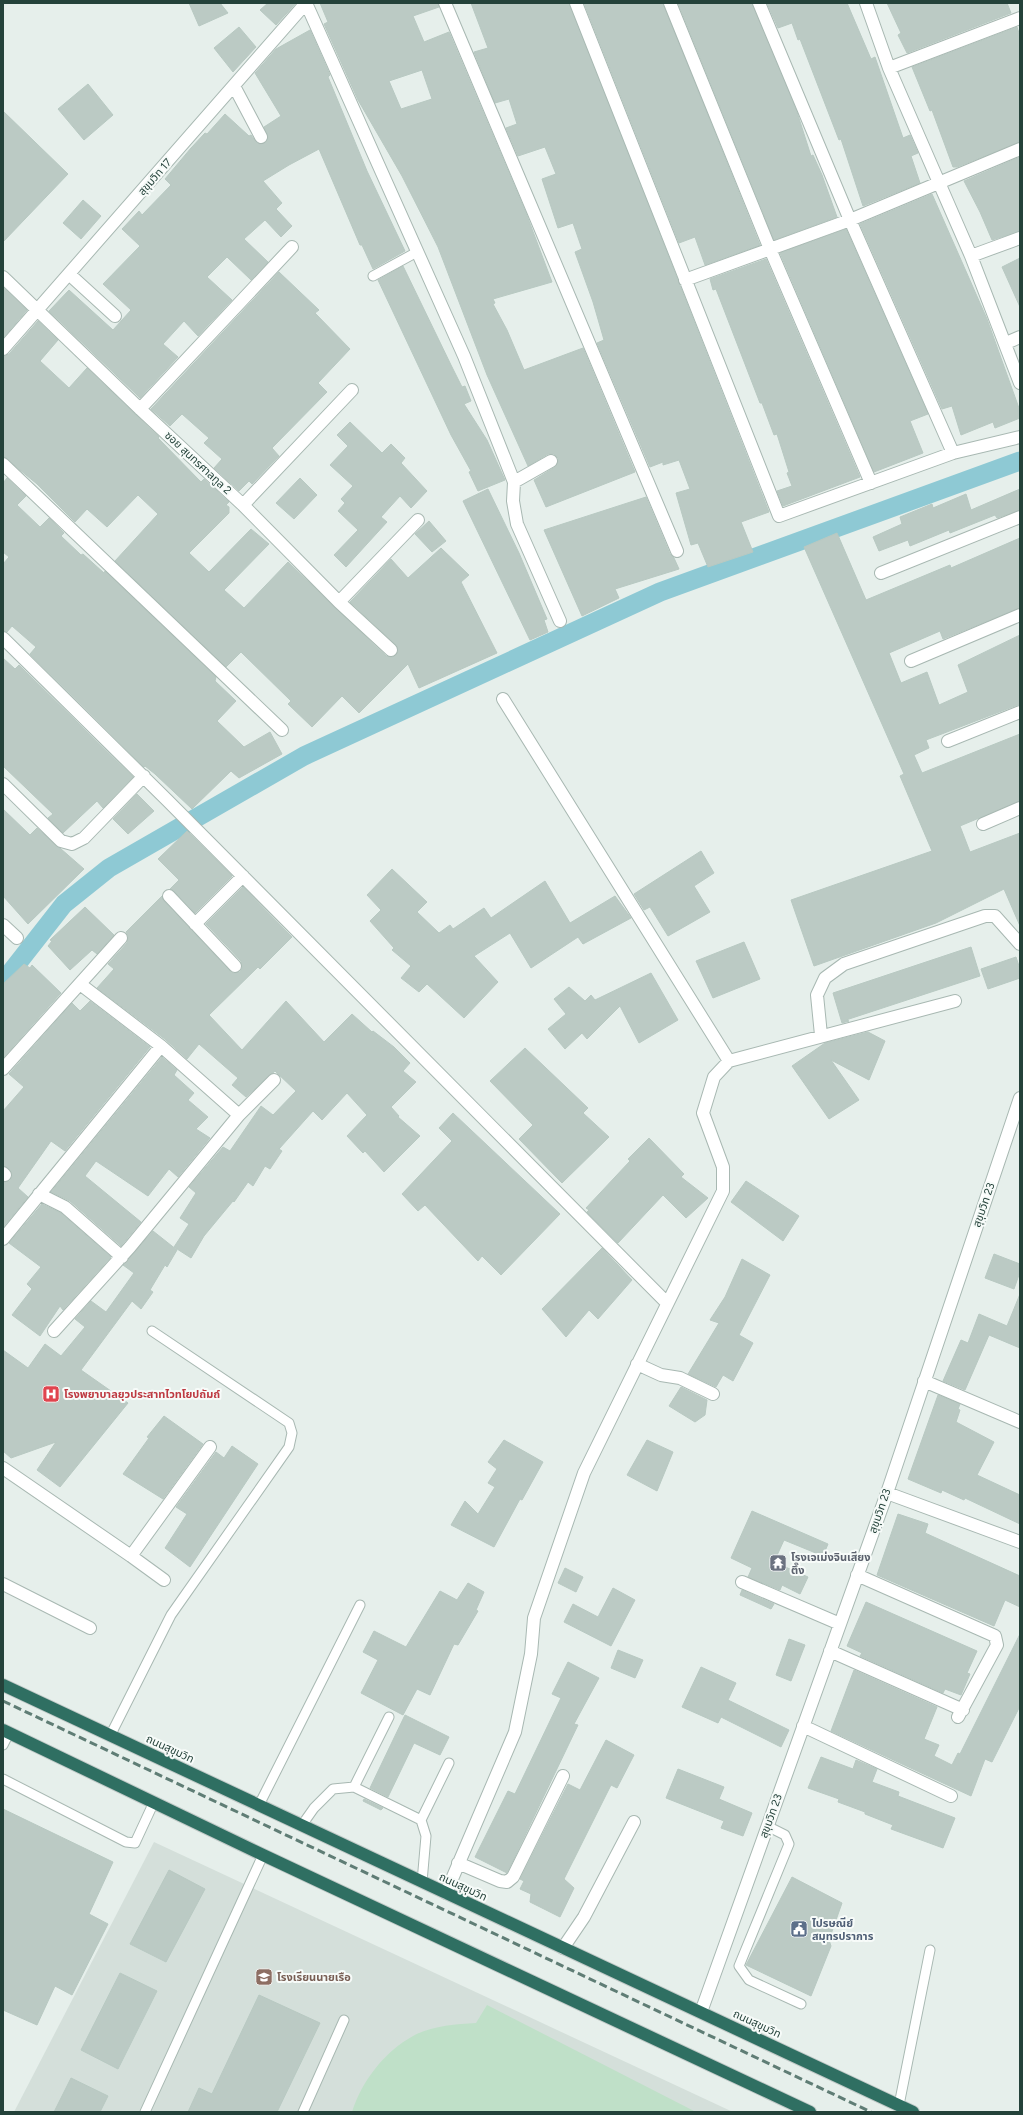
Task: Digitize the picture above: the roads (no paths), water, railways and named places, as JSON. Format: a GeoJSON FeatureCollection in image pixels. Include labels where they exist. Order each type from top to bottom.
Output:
{"type":"FeatureCollection","features":[{"type":"Feature","properties":{"kind":"highway","name":"ถนนสุขุมวิท"},"geometry":{"type":"LineString","coordinates":[[3,1685],[913,2112]]}},
{"type":"Feature","properties":{"kind":"highway"},"geometry":{"type":"LineString","coordinates":[[6,1732],[263,1855],[810,2112]]}},
{"type":"Feature","properties":{"kind":"street"},"geometry":{"type":"LineString","coordinates":[[306,3],[464,356],[514,482],[514,501],[517,524],[560,621]]}},
{"type":"Feature","properties":{"kind":"street","name":"สุขุมวิท 17"},"geometry":{"type":"LineString","coordinates":[[3,349],[306,3]]}},
{"type":"Feature","properties":{"kind":"street"},"geometry":{"type":"LineString","coordinates":[[445,3],[677,551]]}},
{"type":"Feature","properties":{"kind":"street"},"geometry":{"type":"LineString","coordinates":[[576,3],[779,516],[954,453],[1020,437]]}},
{"type":"Feature","properties":{"kind":"street"},"geometry":{"type":"LineString","coordinates":[[670,3],[770,249],[871,483]]}},
{"type":"Feature","properties":{"kind":"street"},"geometry":{"type":"LineString","coordinates":[[759,3],[850,220],[954,453]]}},
{"type":"Feature","properties":{"kind":"street"},"geometry":{"type":"LineString","coordinates":[[866,3],[889,68],[971,256],[1020,382]]}},
{"type":"Feature","properties":{"kind":"street"},"geometry":{"type":"LineString","coordinates":[[889,68],[1020,18]]}},
{"type":"Feature","properties":{"kind":"street"},"geometry":{"type":"LineString","coordinates":[[234,86],[261,137]]}},
{"type":"Feature","properties":{"kind":"street"},"geometry":{"type":"LineString","coordinates":[[685,280],[850,220],[939,181],[1020,149]]}},
{"type":"Feature","properties":{"kind":"street"},"geometry":{"type":"LineString","coordinates":[[971,256],[1020,238]]}},
{"type":"Feature","properties":{"kind":"street"},"geometry":{"type":"LineString","coordinates":[[140,409],[292,247]]}},
{"type":"Feature","properties":{"kind":"street"},"geometry":{"type":"LineString","coordinates":[[69,274],[115,316]]}},
{"type":"Feature","properties":{"kind":"street","name":"ซอย สุนทรศาลทูล 2"},"geometry":{"type":"LineString","coordinates":[[3,277],[140,409],[243,505],[339,602],[390,650]]}},
{"type":"Feature","properties":{"kind":"street"},"geometry":{"type":"LineString","coordinates":[[1006,343],[1020,337]]}},
{"type":"Feature","properties":{"kind":"street"},"geometry":{"type":"LineString","coordinates":[[243,505],[352,390]]}},
{"type":"Feature","properties":{"kind":"street"},"geometry":{"type":"LineString","coordinates":[[514,482],[551,461]]}},
{"type":"Feature","properties":{"kind":"street"},"geometry":{"type":"LineString","coordinates":[[3,464],[282,730]]}},
{"type":"Feature","properties":{"kind":"street"},"geometry":{"type":"LineString","coordinates":[[881,573],[1020,517]]}},
{"type":"Feature","properties":{"kind":"street"},"geometry":{"type":"LineString","coordinates":[[339,602],[418,520]]}},
{"type":"Feature","properties":{"kind":"street"},"geometry":{"type":"LineString","coordinates":[[911,661],[1020,615]]}},
{"type":"Feature","properties":{"kind":"street"},"geometry":{"type":"LineString","coordinates":[[3,638],[144,776],[667,1303]]}},
{"type":"Feature","properties":{"kind":"street"},"geometry":{"type":"LineString","coordinates":[[503,699],[729,1061]]}},
{"type":"Feature","properties":{"kind":"street"},"geometry":{"type":"LineString","coordinates":[[948,741],[1020,712]]}},
{"type":"Feature","properties":{"kind":"street"},"geometry":{"type":"LineString","coordinates":[[3,784],[61,841],[72,844],[84,838],[144,776]]}},
{"type":"Feature","properties":{"kind":"street"},"geometry":{"type":"LineString","coordinates":[[983,824],[1020,808]]}},
{"type":"Feature","properties":{"kind":"street"},"geometry":{"type":"LineString","coordinates":[[195,924],[243,876]]}},
{"type":"Feature","properties":{"kind":"street"},"geometry":{"type":"LineString","coordinates":[[169,896],[235,966]]}},
{"type":"Feature","properties":{"kind":"street"},"geometry":{"type":"LineString","coordinates":[[821,1035],[817,995],[825,978],[844,964],[985,916],[995,916],[1020,944]]}},
{"type":"Feature","properties":{"kind":"street"},"geometry":{"type":"LineString","coordinates":[[3,926],[17,938]]}},
{"type":"Feature","properties":{"kind":"street"},"geometry":{"type":"LineString","coordinates":[[3,1069],[121,938]]}},
{"type":"Feature","properties":{"kind":"street"},"geometry":{"type":"LineString","coordinates":[[80,984],[161,1046],[239,1115]]}},
{"type":"Feature","properties":{"kind":"street"},"geometry":{"type":"LineString","coordinates":[[446,1893],[515,1732],[531,1654],[534,1618],[584,1473],[723,1192],[723,1167],[703,1114],[714,1077],[729,1061],[821,1035],[955,1001]]}},
{"type":"Feature","properties":{"kind":"street"},"geometry":{"type":"LineString","coordinates":[[3,1239],[161,1046]]}},
{"type":"Feature","properties":{"kind":"street"},"geometry":{"type":"LineString","coordinates":[[54,1331],[122,1257],[239,1115],[274,1080]]}},
{"type":"Feature","properties":{"kind":"street","name":"สุขุมวิท 23"},"geometry":{"type":"LineString","coordinates":[[701,2012],[887,1493],[1020,1098]]}},
{"type":"Feature","properties":{"kind":"street"},"geometry":{"type":"LineString","coordinates":[[39,1194],[65,1207],[122,1257]]}},
{"type":"Feature","properties":{"kind":"street"},"geometry":{"type":"LineString","coordinates":[[637,1364],[661,1374],[680,1378],[713,1394]]}},
{"type":"Feature","properties":{"kind":"street"},"geometry":{"type":"LineString","coordinates":[[924,1381],[1020,1422]]}},
{"type":"Feature","properties":{"kind":"street"},"geometry":{"type":"LineString","coordinates":[[131,1556],[210,1448]]}},
{"type":"Feature","properties":{"kind":"street"},"geometry":{"type":"LineString","coordinates":[[3,1468],[164,1580]]}},
{"type":"Feature","properties":{"kind":"street"},"geometry":{"type":"LineString","coordinates":[[887,1493],[1020,1542]]}},
{"type":"Feature","properties":{"kind":"street"},"geometry":{"type":"LineString","coordinates":[[830,1651],[961,1713],[997,1645],[995,1636],[857,1575]]}},
{"type":"Feature","properties":{"kind":"street"},"geometry":{"type":"LineString","coordinates":[[742,1582],[840,1624]]}},
{"type":"Feature","properties":{"kind":"street"},"geometry":{"type":"LineString","coordinates":[[3,1584],[90,1628]]}},
{"type":"Feature","properties":{"kind":"street"},"geometry":{"type":"LineString","coordinates":[[803,1726],[951,1796]]}},
{"type":"Feature","properties":{"kind":"street"},"geometry":{"type":"LineString","coordinates":[[458,1863],[500,1881],[507,1882],[513,1877],[563,1776]]}},
{"type":"Feature","properties":{"kind":"street"},"geometry":{"type":"LineString","coordinates":[[563,1948],[584,1916],[634,1822]]}},
{"type":"Feature","properties":{"kind":"lane"},"geometry":{"type":"LineString","coordinates":[[374,276],[417,252]]}},
{"type":"Feature","properties":{"kind":"lane"},"geometry":{"type":"LineString","coordinates":[[110,1736],[171,1615],[289,1447],[292,1433],[289,1423],[152,1331]]}},
{"type":"Feature","properties":{"kind":"lane"},"geometry":{"type":"LineString","coordinates":[[259,1805],[360,1605]]}},
{"type":"Feature","properties":{"kind":"lane"},"geometry":{"type":"LineString","coordinates":[[354,1787],[389,1717]]}},
{"type":"Feature","properties":{"kind":"lane"},"geometry":{"type":"LineString","coordinates":[[3,1745],[6,1732]]}},
{"type":"Feature","properties":{"kind":"lane"},"geometry":{"type":"LineString","coordinates":[[422,1882],[426,1836],[421,1820],[449,1763]]}},
{"type":"Feature","properties":{"kind":"lane"},"geometry":{"type":"LineString","coordinates":[[3,1779],[126,1842],[135,1843],[154,1802]]}},
{"type":"Feature","properties":{"kind":"lane"},"geometry":{"type":"LineString","coordinates":[[302,1825],[314,1808],[333,1789],[354,1787],[421,1820]]}},
{"type":"Feature","properties":{"kind":"lane"},"geometry":{"type":"LineString","coordinates":[[767,1826],[785,1835],[789,1844],[739,1966],[749,1980],[801,2004]]}},
{"type":"Feature","properties":{"kind":"lane"},"geometry":{"type":"LineString","coordinates":[[145,2112],[263,1855]]}},
{"type":"Feature","properties":{"kind":"lane"},"geometry":{"type":"LineString","coordinates":[[898,2105],[930,1950]]}},
{"type":"Feature","properties":{"kind":"lane"},"geometry":{"type":"LineString","coordinates":[[303,2112],[344,2020]]}},
{"type":"Feature","properties":{"kind":"waterway"},"geometry":{"type":"LineString","coordinates":[[3,982],[64,904],[109,868],[304,756],[660,592],[1020,461]]}},
{"type":"Feature","properties":{"kind":"railway"},"geometry":{"type":"LineString","coordinates":[[3,1701],[871,2112]]}},
{"type":"Feature","properties":{"kind":"place","name":"โรงพยาบาลยุวประสาทไวทโยปถัมถ์"},"geometry":{"type":"Point","coordinates":[51,1394]}},
{"type":"Feature","properties":{"kind":"place","name":"โรงเจเม่งจินเสียง ตึ๊ง"},"geometry":{"type":"Point","coordinates":[778,1563]}},
{"type":"Feature","properties":{"kind":"place","name":"ไปรษณีย์ สมุทรปราการ"},"geometry":{"type":"Point","coordinates":[799,1929]}},
{"type":"Feature","properties":{"kind":"place","name":"โรงเรียนนายเรือ"},"geometry":{"type":"Point","coordinates":[264,1977]}}]}
